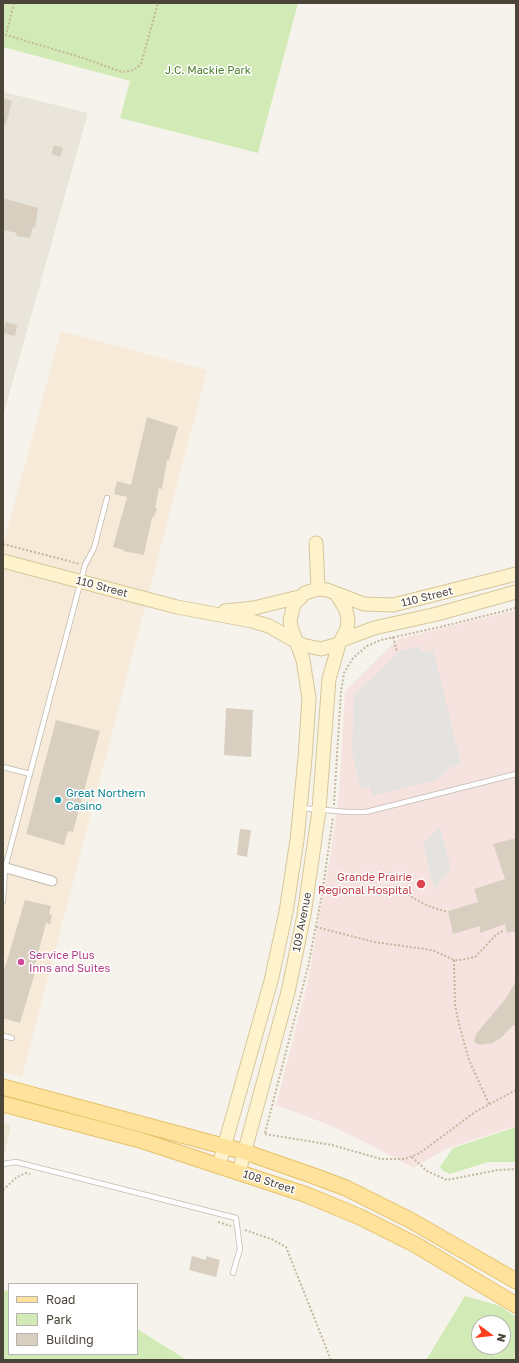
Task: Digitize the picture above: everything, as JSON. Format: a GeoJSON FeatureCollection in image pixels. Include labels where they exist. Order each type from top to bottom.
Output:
{"type":"FeatureCollection","features":[{"type":"Feature","properties":{"kind":"main road","name":"108 Street"},"geometry":{"type":"LineString","coordinates":[[3,1087],[245,1152],[314,1176],[375,1202],[440,1236],[516,1281]]}},
{"type":"Feature","properties":{"kind":"main road","name":"108 Street"},"geometry":{"type":"LineString","coordinates":[[3,1104],[140,1140],[301,1192],[360,1217],[428,1252],[516,1304]]}},
{"type":"Feature","properties":{"kind":"street"},"geometry":{"type":"LineString","coordinates":[[316,543],[318,589]]}},
{"type":"Feature","properties":{"kind":"street","name":"110 Street"},"geometry":{"type":"LineString","coordinates":[[3,561],[202,613],[231,617],[269,626],[297,641]]}},
{"type":"Feature","properties":{"kind":"street","name":"110 Street"},"geometry":{"type":"LineString","coordinates":[[337,595],[364,604],[393,605],[516,574]]}},
{"type":"Feature","properties":{"kind":"street"},"geometry":{"type":"LineString","coordinates":[[318,589],[327,590],[337,595],[346,610],[348,620],[347,629],[341,642],[320,649],[311,648],[297,641],[293,634],[290,620],[294,604],[299,597],[318,589]]}},
{"type":"Feature","properties":{"kind":"street","name":"110 Street"},"geometry":{"type":"LineString","coordinates":[[341,642],[353,634],[436,614],[516,592]]}},
{"type":"Feature","properties":{"kind":"street","name":"110 Street"},"geometry":{"type":"LineString","coordinates":[[202,613],[234,611],[299,597]]}},
{"type":"Feature","properties":{"kind":"street","name":"109 Avenue"},"geometry":{"type":"LineString","coordinates":[[219,1165],[270,988],[281,941],[300,808],[309,698],[305,672],[297,641]]}},
{"type":"Feature","properties":{"kind":"street","name":"109 Avenue"},"geometry":{"type":"LineString","coordinates":[[239,1172],[296,953],[309,884],[319,810],[324,760],[328,684],[341,642]]}},
{"type":"Feature","properties":{"kind":"street"},"geometry":{"type":"LineString","coordinates":[[4,867],[52,881]]}},
{"type":"Feature","properties":{"kind":"lane"},"geometry":{"type":"LineString","coordinates":[[3,901],[4,867],[30,774],[80,581],[85,565],[94,548],[107,498]]}},
{"type":"Feature","properties":{"kind":"lane"},"geometry":{"type":"LineString","coordinates":[[3,767],[30,774]]}},
{"type":"Feature","properties":{"kind":"lane"},"geometry":{"type":"LineString","coordinates":[[300,808],[366,812],[516,774]]}},
{"type":"Feature","properties":{"kind":"lane"},"geometry":{"type":"LineString","coordinates":[[3,1036],[12,1038]]}},
{"type":"Feature","properties":{"kind":"lane"},"geometry":{"type":"LineString","coordinates":[[3,1164],[16,1162],[236,1218],[240,1249],[233,1273]]}},
{"type":"Feature","properties":{"kind":"path"},"geometry":{"type":"LineString","coordinates":[[14,3],[6,35],[83,58],[122,72],[134,70],[141,64],[158,3]]}},
{"type":"Feature","properties":{"kind":"path"},"geometry":{"type":"LineString","coordinates":[[3,544],[85,565]]}},
{"type":"Feature","properties":{"kind":"path"},"geometry":{"type":"LineString","coordinates":[[265,1134],[304,985],[316,927],[334,811],[341,691],[344,673],[348,664],[359,651],[378,641],[516,608]]}},
{"type":"Feature","properties":{"kind":"path"},"geometry":{"type":"LineString","coordinates":[[393,637],[397,652]]}},
{"type":"Feature","properties":{"kind":"path"},"geometry":{"type":"LineString","coordinates":[[397,889],[428,906],[447,912]]}},
{"type":"Feature","properties":{"kind":"path"},"geometry":{"type":"LineString","coordinates":[[316,927],[374,942],[432,950],[454,960],[467,960],[475,957],[496,935],[504,930]]}},
{"type":"Feature","properties":{"kind":"path"},"geometry":{"type":"LineString","coordinates":[[454,960],[455,1000],[459,1024],[469,1060],[489,1104]]}},
{"type":"Feature","properties":{"kind":"path"},"geometry":{"type":"LineString","coordinates":[[260,1135],[265,1134],[332,1145],[389,1160],[412,1157],[420,1153],[464,1119],[516,1090]]}},
{"type":"Feature","properties":{"kind":"path"},"geometry":{"type":"LineString","coordinates":[[412,1157],[427,1171],[447,1180],[458,1179],[482,1172],[516,1169]]}},
{"type":"Feature","properties":{"kind":"path"},"geometry":{"type":"LineString","coordinates":[[3,1190],[17,1177],[26,1173],[31,1174]]}},
{"type":"Feature","properties":{"kind":"path"},"geometry":{"type":"LineString","coordinates":[[215,1221],[271,1239],[286,1247],[331,1360]]}},
{"type":"Feature","properties":{"kind":"shaded area"},"geometry":{"type":"Polygon","coordinates":[[[3,92],[88,113],[3,416],[3,92]]]}},
{"type":"Feature","properties":{"kind":"shaded area"},"geometry":{"type":"Polygon","coordinates":[[[61,331],[207,370],[22,1077],[3,1072],[3,545],[61,331]]]}},
{"type":"Feature","properties":{"kind":"shaded area","name":"Grande Prairie Regional Hospital"},"geometry":{"type":"Polygon","coordinates":[[[516,610],[516,1126],[448,1148],[413,1168],[365,1142],[324,1123],[276,1105],[307,985],[331,852],[339,795],[345,691],[398,639],[516,610]]]}},
{"type":"Feature","properties":{"kind":"shaded area"},"geometry":{"type":"Polygon","coordinates":[[[420,646],[422,653],[433,650],[461,764],[452,767],[436,780],[372,796],[370,786],[361,788],[352,753],[354,695],[400,651],[420,646]]]}},
{"type":"Feature","properties":{"kind":"shaded area"},"geometry":{"type":"Polygon","coordinates":[[[440,827],[451,868],[434,889],[423,843],[440,827]]]}},
{"type":"Feature","properties":{"kind":"shaded area"},"geometry":{"type":"Polygon","coordinates":[[[3,1123],[11,1125],[3,1161],[3,1123]]]}},
{"type":"Feature","properties":{"kind":"green space","name":"J.C. Mackie Park"},"geometry":{"type":"Polygon","coordinates":[[[3,3],[298,3],[258,153],[120,118],[130,81],[3,47],[3,3]]]}},
{"type":"Feature","properties":{"kind":"green space"},"geometry":{"type":"Polygon","coordinates":[[[516,1127],[516,1162],[488,1162],[450,1174],[443,1171],[440,1167],[453,1148],[516,1127]]]}},
{"type":"Feature","properties":{"kind":"green space"},"geometry":{"type":"Polygon","coordinates":[[[3,1290],[8,1291],[8,1355],[138,1355],[138,1330],[187,1360],[3,1360],[3,1290]]]}},
{"type":"Feature","properties":{"kind":"green space"},"geometry":{"type":"Polygon","coordinates":[[[465,1296],[500,1306],[516,1317],[516,1360],[426,1360],[465,1296]]]}},
{"type":"Feature","properties":{"kind":"building"},"geometry":{"type":"Polygon","coordinates":[[[3,98],[12,101],[6,124],[3,124],[3,98]]]}},
{"type":"Feature","properties":{"kind":"building"},"geometry":{"type":"Polygon","coordinates":[[[54,145],[63,148],[60,157],[51,154],[54,145]]]}},
{"type":"Feature","properties":{"kind":"building"},"geometry":{"type":"Polygon","coordinates":[[[3,198],[38,208],[35,228],[33,227],[30,238],[16,236],[17,233],[3,230],[3,198]]]}},
{"type":"Feature","properties":{"kind":"building"},"geometry":{"type":"Polygon","coordinates":[[[6,322],[17,325],[15,336],[3,333],[6,322]]]}},
{"type":"Feature","properties":{"kind":"building"},"geometry":{"type":"Polygon","coordinates":[[[147,417],[178,427],[169,460],[167,460],[162,489],[159,488],[155,508],[157,508],[154,517],[152,517],[144,555],[123,551],[124,550],[113,547],[127,497],[114,494],[117,481],[131,485],[147,417]]]}},
{"type":"Feature","properties":{"kind":"building"},"geometry":{"type":"Polygon","coordinates":[[[226,708],[253,710],[251,757],[224,755],[226,708]]]}},
{"type":"Feature","properties":{"kind":"building","name":"Great Northern Casino"},"geometry":{"type":"Polygon","coordinates":[[[56,720],[100,731],[73,832],[68,831],[64,845],[26,834],[56,720]]]}},
{"type":"Feature","properties":{"kind":"building"},"geometry":{"type":"Polygon","coordinates":[[[240,829],[251,830],[247,857],[237,855],[240,829]]]}},
{"type":"Feature","properties":{"kind":"building"},"geometry":{"type":"Polygon","coordinates":[[[516,838],[516,931],[507,933],[505,924],[480,933],[480,926],[453,934],[448,911],[478,902],[474,889],[505,879],[493,844],[516,838]]]}},
{"type":"Feature","properties":{"kind":"building","name":"Service Plus Inns and Suites"},"geometry":{"type":"Polygon","coordinates":[[[25,900],[51,906],[49,914],[52,915],[50,924],[46,923],[35,965],[37,966],[20,1023],[3,1018],[3,974],[25,900]]]}},
{"type":"Feature","properties":{"kind":"building"},"geometry":{"type":"Polygon","coordinates":[[[516,981],[516,1027],[513,1025],[501,1038],[492,1043],[480,1045],[474,1042],[476,1034],[506,998],[516,981]]]}},
{"type":"Feature","properties":{"kind":"building"},"geometry":{"type":"Polygon","coordinates":[[[192,1256],[206,1260],[206,1256],[220,1260],[216,1277],[189,1270],[192,1256]]]}},
{"type":"Feature","properties":{"kind":"place","name":"Great Northern Casino"},"geometry":{"type":"Point","coordinates":[58,800]}},
{"type":"Feature","properties":{"kind":"place","name":"Grande Prairie Regional Hospital"},"geometry":{"type":"Point","coordinates":[421,884]}},
{"type":"Feature","properties":{"kind":"place","name":"Service Plus Inns and Suites"},"geometry":{"type":"Point","coordinates":[21,962]}}]}
